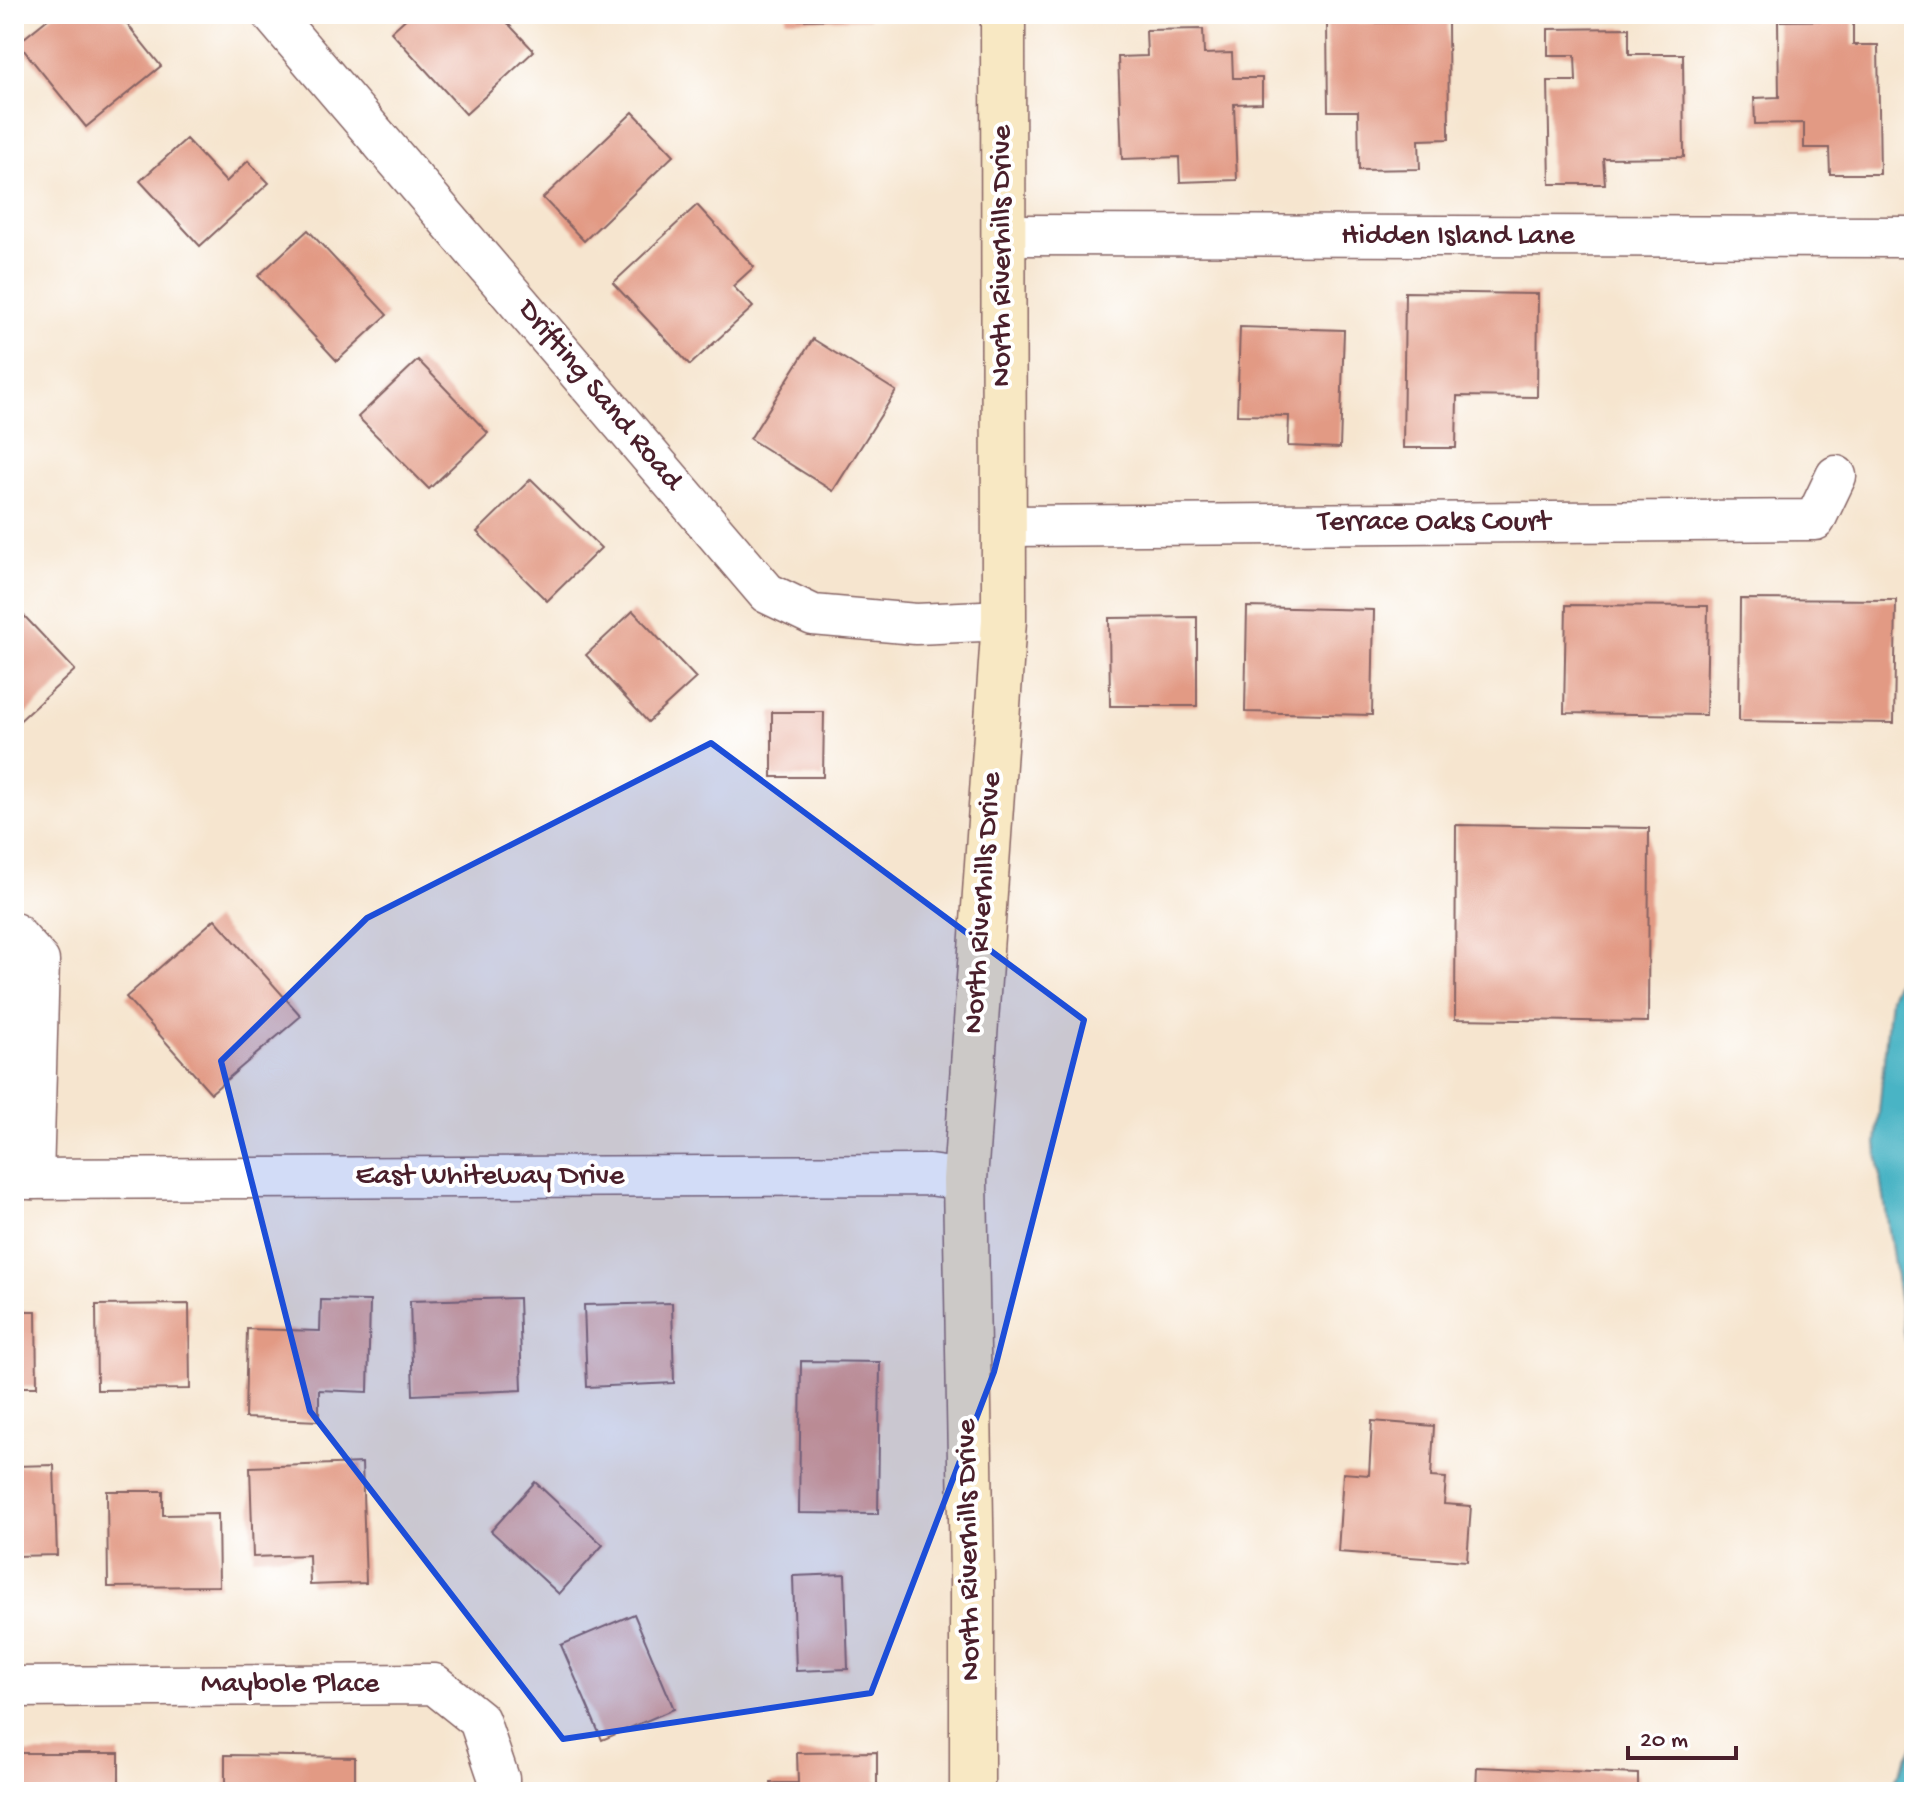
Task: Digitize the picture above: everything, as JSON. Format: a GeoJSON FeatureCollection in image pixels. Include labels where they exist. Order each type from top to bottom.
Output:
{"type":"FeatureCollection","features":[{"type":"Feature","properties":{"kind":"street","name":"North Riverhills Drive"},"geometry":{"type":"LineString","coordinates":[[972,1792],[972,1575],[965,1180],[1004,620],[1003,14]]}},
{"type":"Feature","properties":{"kind":"street","name":"Drifting Sand Road"},"geometry":{"type":"LineString","coordinates":[[285,18],[767,593],[813,615],[916,624],[1004,620]]}},
{"type":"Feature","properties":{"kind":"street","name":"Hidden Island Lane"},"geometry":{"type":"LineString","coordinates":[[1003,235],[1914,237]]}},
{"type":"Feature","properties":{"kind":"street","name":"Terrace Oaks Court"},"geometry":{"type":"LineString","coordinates":[[1005,526],[1815,520],[1836,476]]}},
{"type":"Feature","properties":{"kind":"street"},"geometry":{"type":"LineString","coordinates":[[14,933],[39,961],[23,1179]]}},
{"type":"Feature","properties":{"kind":"street","name":"East Whiteway Drive"},"geometry":{"type":"LineString","coordinates":[[23,1179],[929,1175],[965,1180]]}},
{"type":"Feature","properties":{"kind":"street","name":"Maybole Place"},"geometry":{"type":"LineString","coordinates":[[14,1687],[434,1684],[479,1720],[499,1779],[499,1792]]}},
{"type":"Feature","properties":{"kind":"highlighted area"},"geometry":{"type":"Polygon","coordinates":[[[711,743],[1084,1020],[994,1372],[871,1693],[563,1739],[310,1411],[221,1061],[367,918],[711,743]]]}},
{"type":"Feature","properties":{"kind":"water"},"geometry":{"type":"Polygon","coordinates":[[[1914,941],[1914,1398],[1876,1144],[1890,997],[1914,941]]]}},
{"type":"Feature","properties":{"kind":"water"},"geometry":{"type":"Polygon","coordinates":[[[1914,1744],[1914,1792],[1889,1792],[1914,1744]]]}},
{"type":"Feature","properties":{"kind":"building"},"geometry":{"type":"Polygon","coordinates":[[[54,14],[119,14],[161,66],[86,127],[18,43],[54,14]]]}},
{"type":"Feature","properties":{"kind":"building"},"geometry":{"type":"Polygon","coordinates":[[[411,14],[499,14],[534,51],[466,114],[391,32],[411,14]]]}},
{"type":"Feature","properties":{"kind":"building"},"geometry":{"type":"Polygon","coordinates":[[[786,14],[869,14],[869,19],[786,20],[786,14]]]}},
{"type":"Feature","properties":{"kind":"building"},"geometry":{"type":"Polygon","coordinates":[[[1853,20],[1853,45],[1878,45],[1880,174],[1830,174],[1829,148],[1804,148],[1804,123],[1755,124],[1754,98],[1779,97],[1778,21],[1853,20]]]}},
{"type":"Feature","properties":{"kind":"building"},"geometry":{"type":"Polygon","coordinates":[[[1448,22],[1449,139],[1419,140],[1420,169],[1359,170],[1358,111],[1328,111],[1327,23],[1448,22]]]}},
{"type":"Feature","properties":{"kind":"building"},"geometry":{"type":"Polygon","coordinates":[[[1629,28],[1629,54],[1683,54],[1684,157],[1603,158],[1605,184],[1550,184],[1548,81],[1576,81],[1575,55],[1548,55],[1548,29],[1629,28]]]}},
{"type":"Feature","properties":{"kind":"building"},"geometry":{"type":"Polygon","coordinates":[[[1203,29],[1204,54],[1232,53],[1233,78],[1262,78],[1262,103],[1234,104],[1237,180],[1180,182],[1179,157],[1122,159],[1118,57],[1147,56],[1146,30],[1203,29]]]}},
{"type":"Feature","properties":{"kind":"building"},"geometry":{"type":"Polygon","coordinates":[[[633,112],[674,155],[584,241],[543,198],[633,112]]]}},
{"type":"Feature","properties":{"kind":"building"},"geometry":{"type":"Polygon","coordinates":[[[186,139],[226,182],[248,161],[269,183],[200,246],[140,181],[186,139]]]}},
{"type":"Feature","properties":{"kind":"building"},"geometry":{"type":"Polygon","coordinates":[[[697,205],[754,267],[733,286],[753,307],[690,365],[613,283],[697,205]]]}},
{"type":"Feature","properties":{"kind":"building"},"geometry":{"type":"Polygon","coordinates":[[[308,230],[387,315],[337,361],[258,276],[308,230]]]}},
{"type":"Feature","properties":{"kind":"building"},"geometry":{"type":"Polygon","coordinates":[[[1405,292],[1538,294],[1537,397],[1457,396],[1456,448],[1403,448],[1405,292]]]}},
{"type":"Feature","properties":{"kind":"building"},"geometry":{"type":"Polygon","coordinates":[[[1240,327],[1344,330],[1340,448],[1288,446],[1289,416],[1237,415],[1240,327]]]}},
{"type":"Feature","properties":{"kind":"building"},"geometry":{"type":"Polygon","coordinates":[[[813,339],[896,391],[833,491],[750,439],[813,339]]]}},
{"type":"Feature","properties":{"kind":"building"},"geometry":{"type":"Polygon","coordinates":[[[418,360],[488,433],[429,489],[358,417],[418,360]]]}},
{"type":"Feature","properties":{"kind":"building"},"geometry":{"type":"Polygon","coordinates":[[[531,479],[601,548],[547,601],[477,532],[531,479]]]}},
{"type":"Feature","properties":{"kind":"building"},"geometry":{"type":"Polygon","coordinates":[[[1740,599],[1896,600],[1894,723],[1739,721],[1740,599]]]}},
{"type":"Feature","properties":{"kind":"building"},"geometry":{"type":"Polygon","coordinates":[[[14,605],[75,670],[14,726],[14,605]]]}},
{"type":"Feature","properties":{"kind":"building"},"geometry":{"type":"Polygon","coordinates":[[[1566,605],[1708,606],[1706,715],[1564,713],[1566,605]]]}},
{"type":"Feature","properties":{"kind":"building"},"geometry":{"type":"Polygon","coordinates":[[[1247,607],[1374,610],[1372,715],[1245,712],[1247,607]]]}},
{"type":"Feature","properties":{"kind":"building"},"geometry":{"type":"Polygon","coordinates":[[[633,611],[696,678],[648,722],[586,655],[633,611]]]}},
{"type":"Feature","properties":{"kind":"building"},"geometry":{"type":"Polygon","coordinates":[[[1197,617],[1197,706],[1110,706],[1109,618],[1197,617]]]}},
{"type":"Feature","properties":{"kind":"building"},"geometry":{"type":"Polygon","coordinates":[[[772,712],[824,712],[823,777],[772,777],[772,712]]]}},
{"type":"Feature","properties":{"kind":"building"},"geometry":{"type":"Polygon","coordinates":[[[1456,825],[1649,828],[1648,1022],[1455,1019],[1456,825]]]}},
{"type":"Feature","properties":{"kind":"building"},"geometry":{"type":"Polygon","coordinates":[[[215,919],[301,1016],[211,1093],[126,997],[215,919]]]}},
{"type":"Feature","properties":{"kind":"building"},"geometry":{"type":"Polygon","coordinates":[[[519,1298],[522,1390],[413,1395],[410,1301],[519,1298]]]}},
{"type":"Feature","properties":{"kind":"building"},"geometry":{"type":"Polygon","coordinates":[[[321,1300],[370,1301],[368,1392],[319,1390],[319,1421],[245,1418],[247,1329],[320,1331],[321,1300]]]}},
{"type":"Feature","properties":{"kind":"building"},"geometry":{"type":"Polygon","coordinates":[[[672,1303],[674,1383],[587,1387],[584,1305],[672,1303]]]}},
{"type":"Feature","properties":{"kind":"building"},"geometry":{"type":"Polygon","coordinates":[[[189,1304],[190,1389],[97,1390],[96,1305],[189,1304]]]}},
{"type":"Feature","properties":{"kind":"building"},"geometry":{"type":"Polygon","coordinates":[[[14,1311],[36,1311],[37,1387],[14,1387],[14,1311]]]}},
{"type":"Feature","properties":{"kind":"building"},"geometry":{"type":"Polygon","coordinates":[[[801,1361],[880,1362],[878,1514],[799,1513],[801,1361]]]}},
{"type":"Feature","properties":{"kind":"building"},"geometry":{"type":"Polygon","coordinates":[[[1372,1421],[1434,1426],[1431,1477],[1446,1478],[1444,1504],[1471,1506],[1467,1561],[1338,1552],[1343,1473],[1369,1475],[1372,1421]]]}},
{"type":"Feature","properties":{"kind":"building"},"geometry":{"type":"Polygon","coordinates":[[[362,1463],[366,1583],[310,1585],[309,1555],[253,1557],[250,1467],[362,1463]]]}},
{"type":"Feature","properties":{"kind":"building"},"geometry":{"type":"Polygon","coordinates":[[[54,1465],[57,1555],[14,1556],[14,1466],[54,1465]]]}},
{"type":"Feature","properties":{"kind":"building"},"geometry":{"type":"Polygon","coordinates":[[[535,1482],[603,1545],[559,1594],[491,1531],[535,1482]]]}},
{"type":"Feature","properties":{"kind":"building"},"geometry":{"type":"Polygon","coordinates":[[[107,1491],[163,1491],[163,1515],[218,1514],[219,1586],[108,1587],[107,1491]]]}},
{"type":"Feature","properties":{"kind":"building"},"geometry":{"type":"Polygon","coordinates":[[[845,1574],[848,1669],[796,1671],[793,1576],[845,1574]]]}},
{"type":"Feature","properties":{"kind":"building"},"geometry":{"type":"Polygon","coordinates":[[[634,1614],[674,1709],[602,1740],[561,1645],[634,1614]]]}},
{"type":"Feature","properties":{"kind":"building"},"geometry":{"type":"Polygon","coordinates":[[[877,1752],[877,1792],[771,1792],[771,1783],[798,1783],[797,1753],[877,1752]]]}},
{"type":"Feature","properties":{"kind":"building"},"geometry":{"type":"Polygon","coordinates":[[[14,1753],[119,1753],[119,1792],[14,1792],[14,1753]]]}},
{"type":"Feature","properties":{"kind":"building"},"geometry":{"type":"Polygon","coordinates":[[[225,1755],[355,1757],[355,1792],[225,1792],[225,1755]]]}},
{"type":"Feature","properties":{"kind":"building"},"geometry":{"type":"Polygon","coordinates":[[[1477,1767],[1638,1774],[1638,1792],[1476,1792],[1477,1767]]]}}]}
